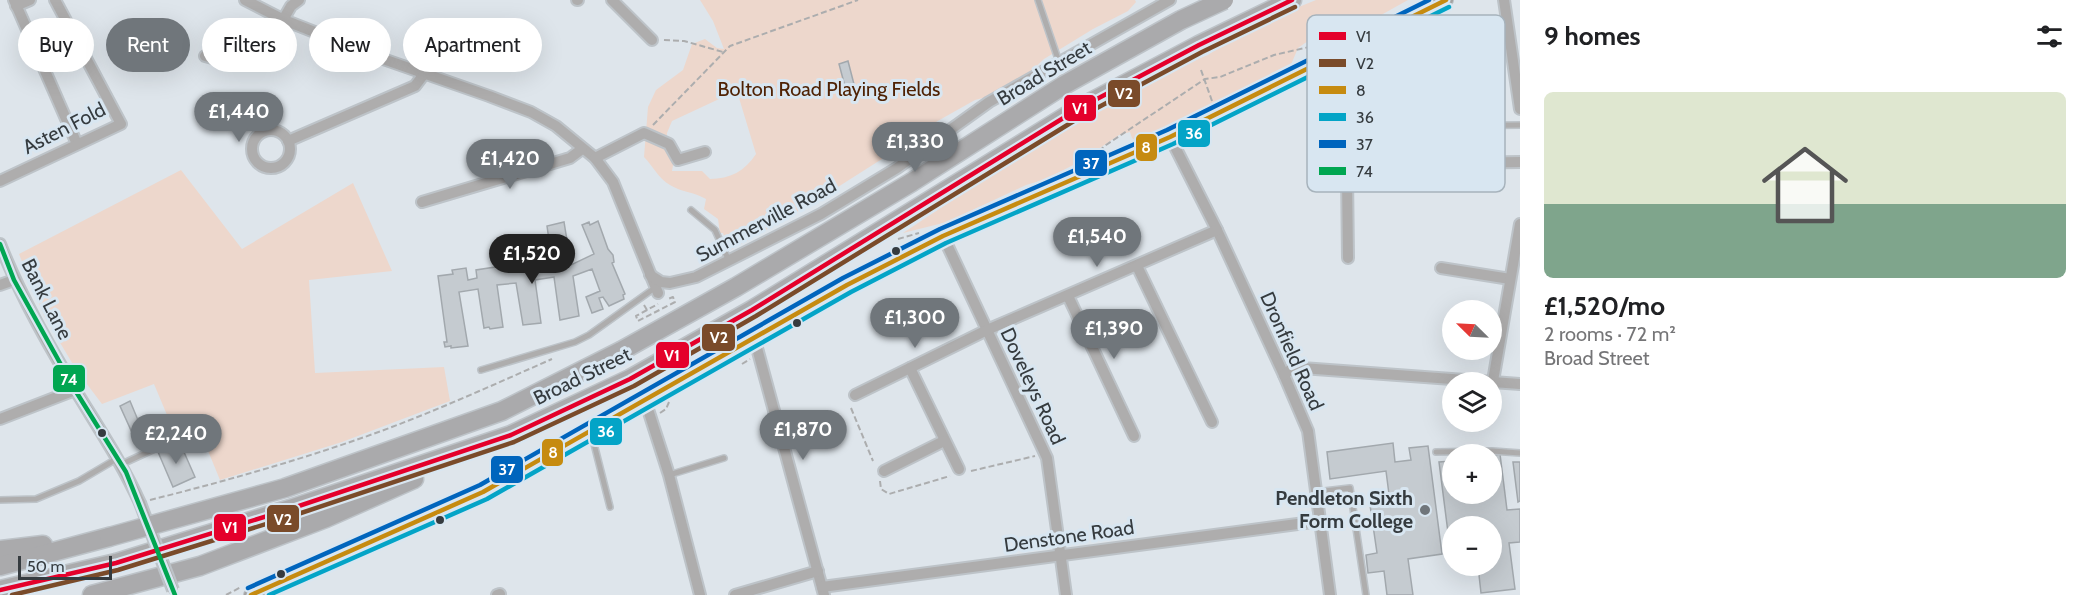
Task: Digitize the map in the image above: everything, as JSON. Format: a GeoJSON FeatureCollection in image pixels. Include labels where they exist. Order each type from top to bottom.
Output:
{"type":"FeatureCollection","features":[{"type":"Feature","properties":{"kind":"highway","name":"Broad Street"},"geometry":{"type":"LineString","coordinates":[[0,566],[285,488],[502,411],[621,351],[736,287],[912,182],[1064,86],[1181,20],[1224,0]]}},
{"type":"Feature","properties":{"kind":"highway","name":"Broad Street"},"geometry":{"type":"LineString","coordinates":[[0,590],[116,563],[293,508],[512,435],[630,379],[752,310],[1077,109],[1199,45],[1292,0]]}},
{"type":"Feature","properties":{"kind":"highway"},"geometry":{"type":"LineString","coordinates":[[92,595],[200,566],[315,522],[512,435]]}},
{"type":"Feature","properties":{"kind":"highway"},"geometry":{"type":"LineString","coordinates":[[0,550],[109,537]]}},
{"type":"Feature","properties":{"kind":"street"},"geometry":{"type":"LineString","coordinates":[[30,0],[15,3],[77,144]]}},
{"type":"Feature","properties":{"kind":"street","name":"Asten Fold"},"geometry":{"type":"LineString","coordinates":[[0,181],[121,124],[55,0]]}},
{"type":"Feature","properties":{"kind":"street"},"geometry":{"type":"LineString","coordinates":[[245,0],[280,18]]}},
{"type":"Feature","properties":{"kind":"street"},"geometry":{"type":"LineString","coordinates":[[285,18],[291,6],[299,0]]}},
{"type":"Feature","properties":{"kind":"street"},"geometry":{"type":"LineString","coordinates":[[612,0],[652,40]]}},
{"type":"Feature","properties":{"kind":"street","name":"Summerville Road"},"geometry":{"type":"LineString","coordinates":[[650,275],[661,282],[679,282],[696,277],[821,214],[897,168],[989,102],[1155,4],[1170,0]]}},
{"type":"Feature","properties":{"kind":"street"},"geometry":{"type":"LineString","coordinates":[[1411,15],[1446,0]]}},
{"type":"Feature","properties":{"kind":"street"},"geometry":{"type":"LineString","coordinates":[[1504,0],[1520,109]]}},
{"type":"Feature","properties":{"kind":"street"},"geometry":{"type":"LineString","coordinates":[[297,25],[531,112],[556,126],[595,158],[613,182],[657,290]]}},
{"type":"Feature","properties":{"kind":"street"},"geometry":{"type":"LineString","coordinates":[[251,595],[483,492],[847,285],[943,237],[1170,137],[1307,63]]}},
{"type":"Feature","properties":{"kind":"street"},"geometry":{"type":"LineString","coordinates":[[288,141],[416,86],[424,74]]}},
{"type":"Feature","properties":{"kind":"street"},"geometry":{"type":"LineString","coordinates":[[595,158],[644,132],[669,144],[678,160],[705,152]]}},
{"type":"Feature","properties":{"kind":"street","name":"Dronfield Road"},"geometry":{"type":"LineString","coordinates":[[1170,137],[1217,230],[1308,431],[1330,595]]}},
{"type":"Feature","properties":{"kind":"street"},"geometry":{"type":"LineString","coordinates":[[422,201],[570,158],[582,149]]}},
{"type":"Feature","properties":{"kind":"street"},"geometry":{"type":"LineString","coordinates":[[1505,162],[1520,162]]}},
{"type":"Feature","properties":{"kind":"street"},"geometry":{"type":"LineString","coordinates":[[1347,192],[1348,258]]}},
{"type":"Feature","properties":{"kind":"street"},"geometry":{"type":"LineString","coordinates":[[1494,372],[1520,224]]}},
{"type":"Feature","properties":{"kind":"street"},"geometry":{"type":"LineString","coordinates":[[855,395],[987,330],[1217,230]]}},
{"type":"Feature","properties":{"kind":"street","name":"Doveleys Road"},"geometry":{"type":"LineString","coordinates":[[943,237],[1047,458],[1066,595]]}},
{"type":"Feature","properties":{"kind":"street","name":"Bank Lane"},"geometry":{"type":"LineString","coordinates":[[0,244],[14,280],[75,390],[120,461],[140,503],[174,593]]}},
{"type":"Feature","properties":{"kind":"street"},"geometry":{"type":"LineString","coordinates":[[1137,266],[1212,422]]}},
{"type":"Feature","properties":{"kind":"street"},"geometry":{"type":"LineString","coordinates":[[1441,268],[1510,279]]}},
{"type":"Feature","properties":{"kind":"street"},"geometry":{"type":"LineString","coordinates":[[0,285],[14,280]]}},
{"type":"Feature","properties":{"kind":"street"},"geometry":{"type":"LineString","coordinates":[[1068,296],[1134,436]]}},
{"type":"Feature","properties":{"kind":"street"},"geometry":{"type":"LineString","coordinates":[[754,337],[823,591]]}},
{"type":"Feature","properties":{"kind":"street"},"geometry":{"type":"LineString","coordinates":[[910,368],[959,470]]}},
{"type":"Feature","properties":{"kind":"street"},"geometry":{"type":"LineString","coordinates":[[1284,375],[1290,370],[1302,368],[1442,378]]}},
{"type":"Feature","properties":{"kind":"street"},"geometry":{"type":"LineString","coordinates":[[1502,382],[1520,384]]}},
{"type":"Feature","properties":{"kind":"street"},"geometry":{"type":"LineString","coordinates":[[0,419],[75,390]]}},
{"type":"Feature","properties":{"kind":"street"},"geometry":{"type":"LineString","coordinates":[[645,400],[669,474],[700,595]]}},
{"type":"Feature","properties":{"kind":"street"},"geometry":{"type":"LineString","coordinates":[[884,471],[944,441]]}},
{"type":"Feature","properties":{"kind":"street","name":"Denstone Road"},"geometry":{"type":"LineString","coordinates":[[823,591],[1061,555],[1320,521]]}},
{"type":"Feature","properties":{"kind":"street"},"geometry":{"type":"LineString","coordinates":[[735,595],[819,571]]}},
{"type":"Feature","properties":{"kind":"lane"},"geometry":{"type":"LineString","coordinates":[[1038,0],[1059,62]]}},
{"type":"Feature","properties":{"kind":"lane"},"geometry":{"type":"LineString","coordinates":[[1505,125],[1520,125]]}},
{"type":"Feature","properties":{"kind":"lane"},"geometry":{"type":"LineString","coordinates":[[691,210],[715,230],[729,261]]}},
{"type":"Feature","properties":{"kind":"lane"},"geometry":{"type":"LineString","coordinates":[[481,370],[575,342],[657,290]]}},
{"type":"Feature","properties":{"kind":"lane"},"geometry":{"type":"LineString","coordinates":[[591,431],[610,507]]}},
{"type":"Feature","properties":{"kind":"lane"},"geometry":{"type":"LineString","coordinates":[[0,500],[36,499],[187,434]]}},
{"type":"Feature","properties":{"kind":"lane"},"geometry":{"type":"LineString","coordinates":[[1436,452],[1520,453]]}},
{"type":"Feature","properties":{"kind":"lane"},"geometry":{"type":"LineString","coordinates":[[669,474],[724,458]]}},
{"type":"Feature","properties":{"kind":"lane"},"geometry":{"type":"LineString","coordinates":[[1316,492],[1350,488],[1366,595]]}},
{"type":"Feature","properties":{"kind":"path"},"geometry":{"type":"LineString","coordinates":[[644,132],[730,46],[858,0]]}},
{"type":"Feature","properties":{"kind":"path"},"geometry":{"type":"LineString","coordinates":[[652,40],[684,41],[724,52]]}},
{"type":"Feature","properties":{"kind":"path"},"geometry":{"type":"LineString","coordinates":[[1090,160],[1106,145],[1205,79],[1220,77],[1274,55],[1307,46]]}},
{"type":"Feature","properties":{"kind":"path"},"geometry":{"type":"LineString","coordinates":[[1201,70],[1214,109]]}},
{"type":"Feature","properties":{"kind":"path"},"geometry":{"type":"LineString","coordinates":[[633,313],[644,305],[657,290]]}},
{"type":"Feature","properties":{"kind":"path"},"geometry":{"type":"LineString","coordinates":[[673,297],[675,302],[638,321],[636,316],[647,310],[673,297]]}},
{"type":"Feature","properties":{"kind":"path"},"geometry":{"type":"LineString","coordinates":[[644,305],[647,310]]}},
{"type":"Feature","properties":{"kind":"path"},"geometry":{"type":"LineString","coordinates":[[140,503],[206,486],[353,441],[438,410],[560,356]]}},
{"type":"Feature","properties":{"kind":"path"},"geometry":{"type":"LineString","coordinates":[[666,409],[670,400]]}},
{"type":"Feature","properties":{"kind":"path"},"geometry":{"type":"LineString","coordinates":[[851,408],[873,461]]}},
{"type":"Feature","properties":{"kind":"green space","name":"Bolton Road Playing Fields"},"geometry":{"type":"Polygon","coordinates":[[[700,0],[1135,0],[1136,2],[1128,11],[1044,59],[1030,72],[998,94],[975,100],[927,127],[918,136],[912,148],[899,155],[893,152],[819,199],[729,251],[723,233],[720,233],[718,219],[704,209],[706,199],[670,185],[644,157],[648,107],[656,90],[683,70],[692,44],[705,39],[717,48],[724,49],[713,21],[700,0]],[[736,88],[732,93],[672,121],[667,133],[666,150],[674,160],[672,171],[702,171],[710,179],[724,177],[742,169],[756,154],[736,88]]]}},
{"type":"Feature","properties":{"kind":"green space"},"geometry":{"type":"Polygon","coordinates":[[[1316,0],[1408,0],[1381,15],[1307,15],[1307,42],[1298,48],[1290,67],[1230,99],[1188,116],[1139,143],[1132,138],[1130,132],[1119,135],[1079,162],[1046,179],[1026,185],[947,222],[903,233],[1057,131],[1089,115],[1110,98],[1148,79],[1208,55],[1232,38],[1262,22],[1316,0]]]}},
{"type":"Feature","properties":{"kind":"green space"},"geometry":{"type":"Polygon","coordinates":[[[181,170],[242,249],[353,183],[392,271],[309,280],[315,373],[444,367],[450,401],[342,442],[220,480],[197,424],[175,434],[154,384],[102,404],[77,371],[44,316],[19,254],[181,170]]]}},
{"type":"Feature","properties":{"kind":"building"},"geometry":{"type":"Polygon","coordinates":[[[848,61],[856,92],[847,94],[839,64],[848,61]]]}},
{"type":"Feature","properties":{"kind":"building"},"geometry":{"type":"Polygon","coordinates":[[[598,221],[608,249],[613,255],[614,262],[612,263],[625,294],[624,299],[609,306],[603,297],[599,298],[603,309],[592,313],[586,297],[600,291],[592,269],[573,276],[579,316],[560,320],[554,277],[535,280],[541,323],[523,325],[516,283],[497,285],[503,327],[490,329],[489,327],[484,328],[478,289],[459,292],[468,346],[445,347],[444,342],[447,342],[438,276],[453,274],[452,270],[466,268],[468,280],[477,278],[476,270],[528,262],[528,259],[542,257],[544,269],[553,267],[547,226],[564,222],[571,265],[594,254],[582,225],[589,222],[590,225],[598,221]]]}},
{"type":"Feature","properties":{"kind":"building"},"geometry":{"type":"Polygon","coordinates":[[[130,401],[148,444],[139,448],[120,406],[130,401]]]}},
{"type":"Feature","properties":{"kind":"building"},"geometry":{"type":"Polygon","coordinates":[[[180,443],[195,477],[173,487],[158,452],[180,443]]]}},
{"type":"Feature","properties":{"kind":"building"},"geometry":{"type":"Polygon","coordinates":[[[1393,443],[1395,462],[1411,460],[1409,448],[1428,446],[1442,554],[1408,559],[1413,595],[1387,595],[1384,571],[1368,573],[1366,555],[1377,553],[1370,505],[1390,502],[1386,471],[1330,479],[1327,452],[1393,443]]]}},
{"type":"Feature","properties":{"kind":"building"},"geometry":{"type":"Polygon","coordinates":[[[1439,462],[1442,462],[1442,486],[1439,462]]]}},
{"type":"Feature","properties":{"kind":"building"},"geometry":{"type":"Polygon","coordinates":[[[1513,462],[1520,462],[1520,501],[1518,502],[1513,462]]]}},
{"type":"Feature","properties":{"kind":"building"},"geometry":{"type":"Polygon","coordinates":[[[1502,470],[1507,510],[1520,509],[1520,542],[1509,543],[1515,589],[1481,593],[1479,576],[1502,576],[1502,516],[1446,516],[1444,504],[1502,504],[1502,470]]]}},
{"type":"Feature","properties":{"kind":"transit line","name":"V1"},"geometry":{"type":"LineString","coordinates":[[0,590],[116,563],[293,508],[511,435],[630,379],[752,310],[1078,109],[1199,45],[1292,0]]}},
{"type":"Feature","properties":{"kind":"transit line","name":"37"},"geometry":{"type":"LineString","coordinates":[[1399,15],[1429,0]]}},
{"type":"Feature","properties":{"kind":"transit line","name":"8"},"geometry":{"type":"LineString","coordinates":[[1416,15],[1446,0]]}},
{"type":"Feature","properties":{"kind":"transit line","name":"V2"},"geometry":{"type":"LineString","coordinates":[[12,595],[118,570],[295,515],[514,442],[634,386],[756,316],[1082,116],[1202,52],[1295,7]]}},
{"type":"Feature","properties":{"kind":"transit line","name":"36"},"geometry":{"type":"LineString","coordinates":[[1433,15],[1449,7]]}},
{"type":"Feature","properties":{"kind":"transit line","name":"37"},"geometry":{"type":"LineString","coordinates":[[248,588],[480,485],[843,278],[940,229],[1167,130],[1307,61]]}},
{"type":"Feature","properties":{"kind":"transit line","name":"8"},"geometry":{"type":"LineString","coordinates":[[251,595],[483,492],[847,285],[943,236],[1170,137],[1307,69]]}},
{"type":"Feature","properties":{"kind":"transit line","name":"36"},"geometry":{"type":"LineString","coordinates":[[269,595],[487,499],[851,292],[946,243],[1173,144],[1307,77]]}},
{"type":"Feature","properties":{"kind":"transit line","name":"74"},"geometry":{"type":"LineString","coordinates":[[0,244],[14,280],[75,390],[126,472],[175,595]]}},
{"type":"Feature","properties":{"kind":"place","name":"Pendleton Sixth Form College"},"geometry":{"type":"Point","coordinates":[1425,510]}}]}
